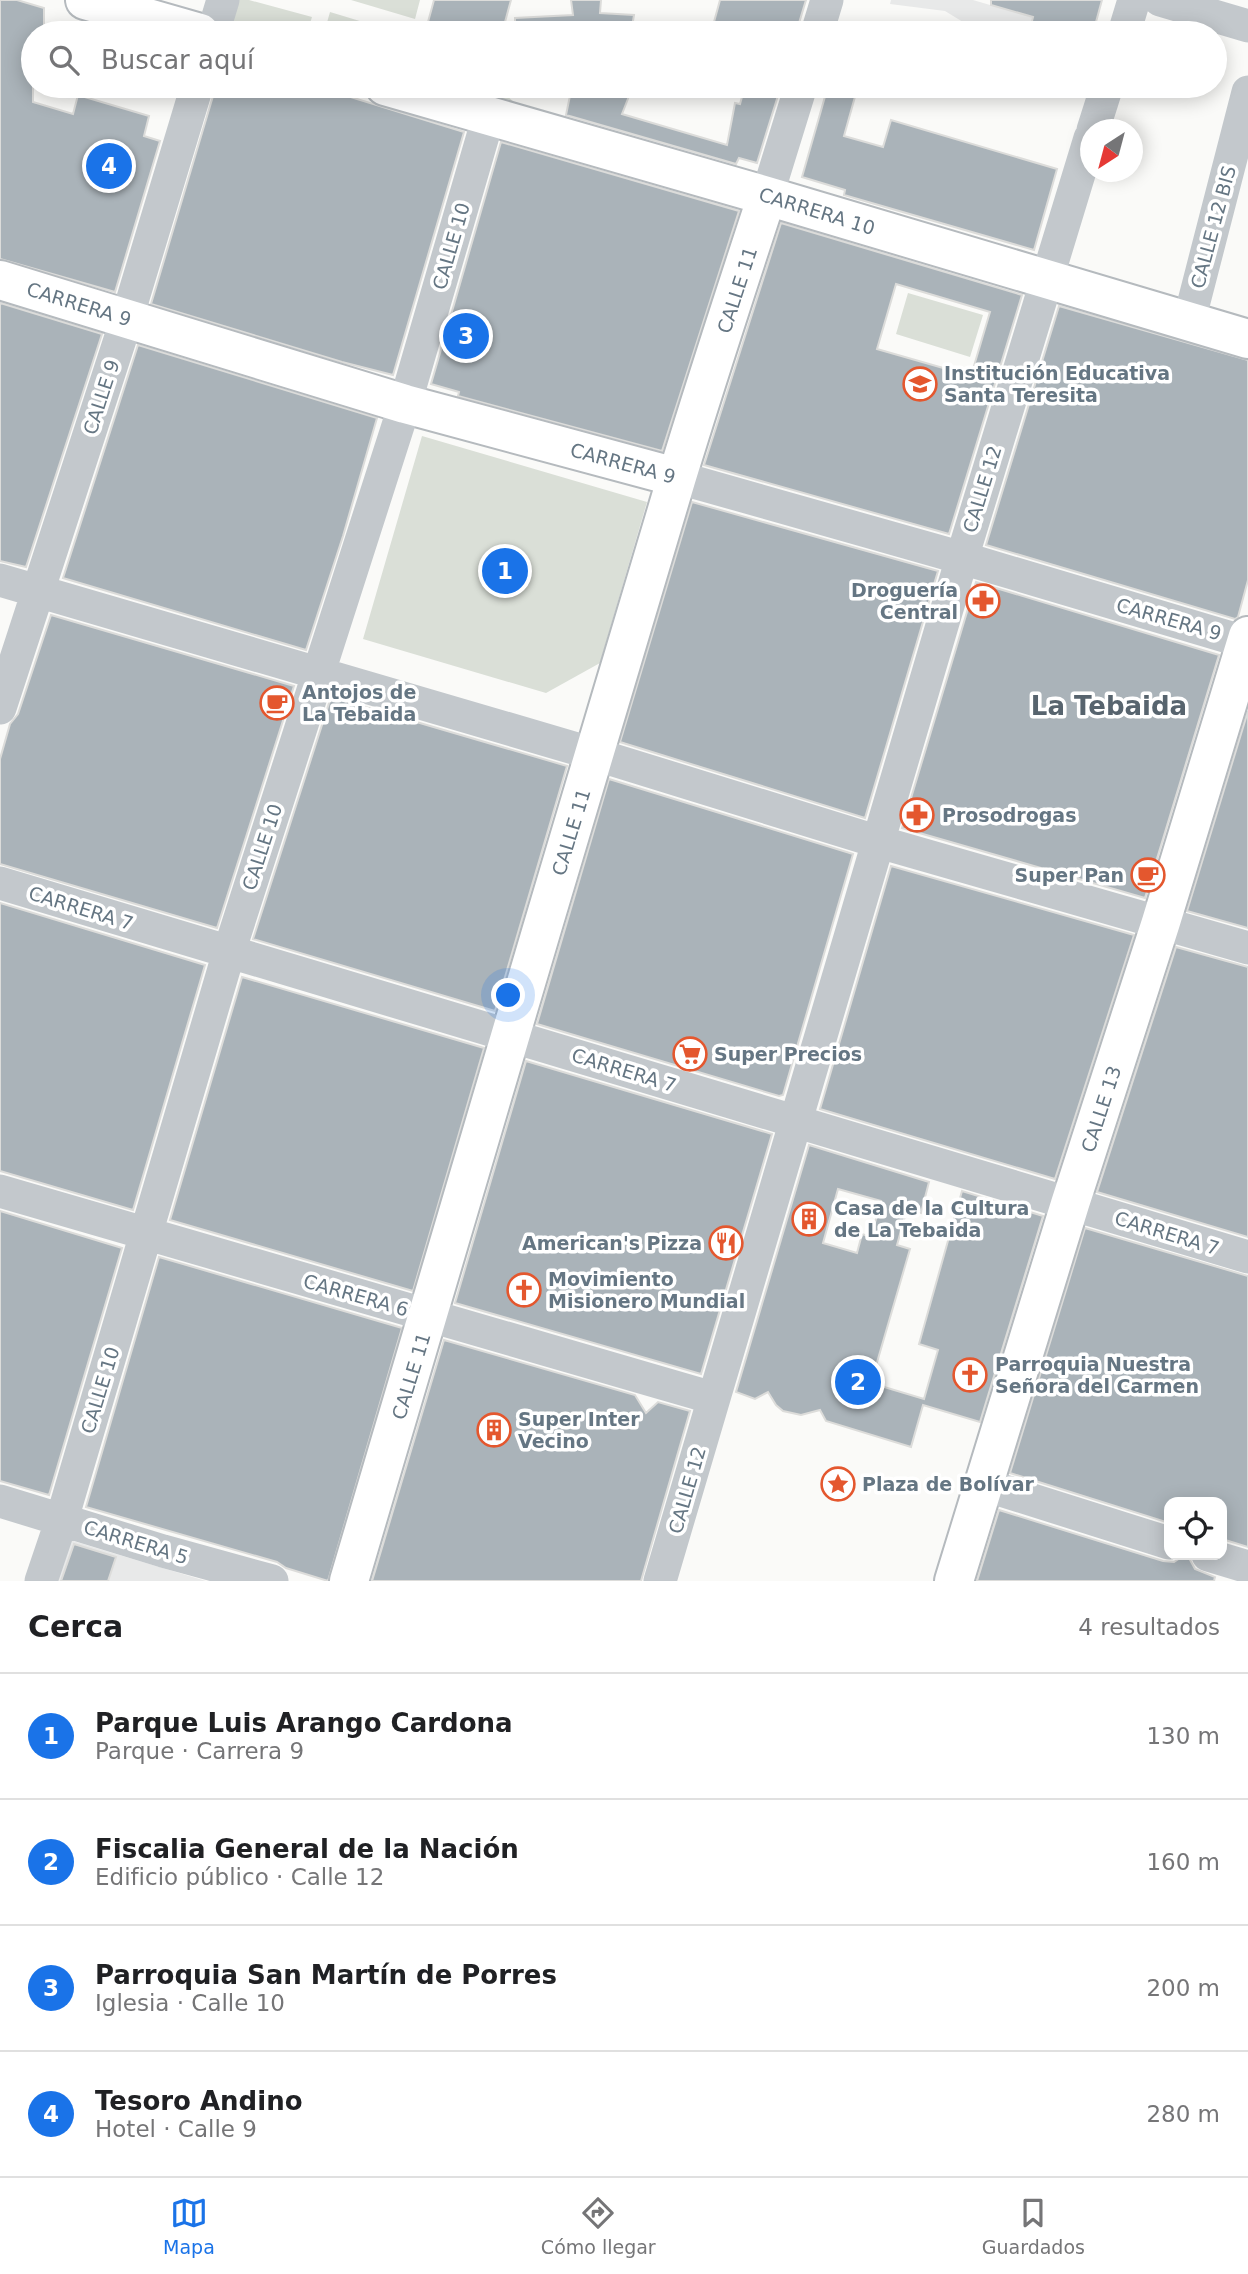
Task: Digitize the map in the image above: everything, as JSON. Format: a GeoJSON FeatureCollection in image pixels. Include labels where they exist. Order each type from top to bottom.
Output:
{"type":"FeatureCollection","features":[{"type":"Feature","properties":{"kind":"main road"},"geometry":{"type":"LineString","coordinates":[[85,0],[158,21]]}},
{"type":"Feature","properties":{"kind":"main road","name":"CARRERA 10"},"geometry":{"type":"LineString","coordinates":[[428,98],[1248,339]]}},
{"type":"Feature","properties":{"kind":"main road","name":"CALLE 11"},"geometry":{"type":"LineString","coordinates":[[349,1581],[430,1316],[510,1035],[676,477],[767,196]]}},
{"type":"Feature","properties":{"kind":"main road","name":"CARRERA 9"},"geometry":{"type":"LineString","coordinates":[[0,280],[405,404],[676,477]]}},
{"type":"Feature","properties":{"kind":"main road","name":"CALLE 13"},"geometry":{"type":"LineString","coordinates":[[954,1581],[1247,640]]}},
{"type":"Feature","properties":{"kind":"street"},"geometry":{"type":"LineString","coordinates":[[217,21],[223,0]]}},
{"type":"Feature","properties":{"kind":"street"},"geometry":{"type":"LineString","coordinates":[[821,21],[827,0]]}},
{"type":"Feature","properties":{"kind":"street"},"geometry":{"type":"LineString","coordinates":[[1128,21],[1135,0]]}},
{"type":"Feature","properties":{"kind":"street"},"geometry":{"type":"LineString","coordinates":[[1160,0],[1248,26]]}},
{"type":"Feature","properties":{"kind":"street","name":"CALLE 12 BIS"},"geometry":{"type":"LineString","coordinates":[[1189,321],[1248,92]]}},
{"type":"Feature","properties":{"kind":"street","name":"CALLE 9"},"geometry":{"type":"LineString","coordinates":[[0,708],[127,318],[193,98]]}},
{"type":"Feature","properties":{"kind":"street","name":"CALLE 11"},"geometry":{"type":"LineString","coordinates":[[767,196],[797,98]]}},
{"type":"Feature","properties":{"kind":"street"},"geometry":{"type":"LineString","coordinates":[[1096,119],[1103,98]]}},
{"type":"Feature","properties":{"kind":"street","name":"CALLE 10"},"geometry":{"type":"LineString","coordinates":[[41,1581],[229,952],[405,404],[489,115]]}},
{"type":"Feature","properties":{"kind":"street","name":"CALLE 12"},"geometry":{"type":"LineString","coordinates":[[660,1581],[962,558],[1080,170]]}},
{"type":"Feature","properties":{"kind":"street","name":"CARRERA 9"},"geometry":{"type":"LineString","coordinates":[[676,477],[1247,640]]}},
{"type":"Feature","properties":{"kind":"street"},"geometry":{"type":"LineString","coordinates":[[0,580],[594,754],[879,842],[1248,948]]}},
{"type":"Feature","properties":{"kind":"street","name":"CARRERA 7"},"geometry":{"type":"LineString","coordinates":[[0,883],[1248,1257]]}},
{"type":"Feature","properties":{"kind":"street","name":"CARRERA 6"},"geometry":{"type":"LineString","coordinates":[[0,1192],[713,1398]]}},
{"type":"Feature","properties":{"kind":"street"},"geometry":{"type":"LineString","coordinates":[[985,1485],[1164,1541]]}},
{"type":"Feature","properties":{"kind":"street","name":"CARRERA 5"},"geometry":{"type":"LineString","coordinates":[[0,1501],[272,1581]]}},
{"type":"Feature","properties":{"kind":"street"},"geometry":{"type":"LineString","coordinates":[[1225,1560],[1248,1567]]}},
{"type":"Feature","properties":{"kind":"shaded area"},"geometry":{"type":"Polygon","coordinates":[[[239,0],[249,0],[312,17],[311,21],[233,21],[239,0]]]}},
{"type":"Feature","properties":{"kind":"shaded area"},"geometry":{"type":"Polygon","coordinates":[[[351,0],[420,0],[415,19],[351,0]]]}},
{"type":"Feature","properties":{"kind":"shaded area"},"geometry":{"type":"Polygon","coordinates":[[[891,0],[973,0],[1007,10],[1099,12],[1096,21],[961,21],[945,11],[890,4],[891,0]]]}},
{"type":"Feature","properties":{"kind":"shaded area"},"geometry":{"type":"Polygon","coordinates":[[[330,12],[360,21],[327,21],[330,12]]]}},
{"type":"Feature","properties":{"kind":"shaded area"},"geometry":{"type":"Polygon","coordinates":[[[474,98],[509,98],[525,112],[474,98]]]}},
{"type":"Feature","properties":{"kind":"shaded area"},"geometry":{"type":"Polygon","coordinates":[[[908,293],[983,315],[970,357],[896,334],[908,293]]]}},
{"type":"Feature","properties":{"kind":"shaded area"},"geometry":{"type":"Polygon","coordinates":[[[422,436],[647,502],[600,663],[546,693],[363,639],[422,436]]]}},
{"type":"Feature","properties":{"kind":"shaded area"},"geometry":{"type":"Polygon","coordinates":[[[70,1540],[116,1554],[206,1581],[58,1581],[70,1540]]]}},
{"type":"Feature","properties":{"kind":"building"},"geometry":{"type":"Polygon","coordinates":[[[0,0],[17,0],[44,8],[44,21],[21,21],[21,98],[33,98],[33,102],[73,114],[77,98],[88,98],[149,116],[144,136],[160,141],[115,292],[0,259],[0,0]]]}},
{"type":"Feature","properties":{"kind":"building"},"geometry":{"type":"Polygon","coordinates":[[[434,0],[511,0],[505,21],[428,21],[434,0]]]}},
{"type":"Feature","properties":{"kind":"building"},"geometry":{"type":"Polygon","coordinates":[[[571,0],[601,0],[600,13],[634,15],[633,21],[515,21],[515,18],[573,15],[571,0]]]}},
{"type":"Feature","properties":{"kind":"building"},"geometry":{"type":"Polygon","coordinates":[[[720,0],[806,0],[800,21],[714,21],[720,0]]]}},
{"type":"Feature","properties":{"kind":"building"},"geometry":{"type":"Polygon","coordinates":[[[991,0],[1102,0],[1096,21],[1032,21],[1033,17],[991,5],[991,0]]]}},
{"type":"Feature","properties":{"kind":"building"},"geometry":{"type":"Polygon","coordinates":[[[212,98],[354,98],[464,132],[393,375],[151,304],[212,98]]]}},
{"type":"Feature","properties":{"kind":"building"},"geometry":{"type":"Polygon","coordinates":[[[570,98],[628,98],[622,114],[727,145],[735,103],[740,104],[742,98],[777,98],[757,163],[739,158],[736,164],[566,115],[570,98]]]}},
{"type":"Feature","properties":{"kind":"building"},"geometry":{"type":"Polygon","coordinates":[[[825,98],[855,98],[844,136],[883,147],[891,120],[1057,169],[1034,250],[844,195],[845,190],[802,177],[825,98]]]}},
{"type":"Feature","properties":{"kind":"building"},"geometry":{"type":"Polygon","coordinates":[[[501,142],[739,211],[662,451],[458,396],[459,392],[431,384],[501,142]]]}},
{"type":"Feature","properties":{"kind":"building"},"geometry":{"type":"Polygon","coordinates":[[[781,223],[1022,295],[949,534],[704,465],[781,223]],[[896,284],[877,349],[971,376],[990,312],[896,284]]]}},
{"type":"Feature","properties":{"kind":"building"},"geometry":{"type":"Polygon","coordinates":[[[0,303],[102,334],[26,567],[0,561],[0,303]]]}},
{"type":"Feature","properties":{"kind":"building"},"geometry":{"type":"Polygon","coordinates":[[[1059,306],[1248,360],[1248,580],[1238,617],[1235,619],[986,545],[1059,306]]]}},
{"type":"Feature","properties":{"kind":"building"},"geometry":{"type":"Polygon","coordinates":[[[138,345],[377,418],[306,650],[63,578],[138,345]]]}},
{"type":"Feature","properties":{"kind":"building"},"geometry":{"type":"Polygon","coordinates":[[[692,502],[938,571],[865,818],[620,742],[692,502]]]}},
{"type":"Feature","properties":{"kind":"building"},"geometry":{"type":"Polygon","coordinates":[[[976,582],[1219,655],[1145,898],[902,828],[976,582]]]}},
{"type":"Feature","properties":{"kind":"building"},"geometry":{"type":"Polygon","coordinates":[[[51,615],[294,686],[217,928],[0,864],[0,759],[10,724],[18,714],[51,615]]]}},
{"type":"Feature","properties":{"kind":"building"},"geometry":{"type":"Polygon","coordinates":[[[331,697],[567,766],[495,1011],[253,939],[331,697]]]}},
{"type":"Feature","properties":{"kind":"building"},"geometry":{"type":"Polygon","coordinates":[[[1248,711],[1248,928],[1187,911],[1248,711]]]}},
{"type":"Feature","properties":{"kind":"building"},"geometry":{"type":"Polygon","coordinates":[[[609,779],[853,854],[783,1095],[537,1024],[609,779]]]}},
{"type":"Feature","properties":{"kind":"building"},"geometry":{"type":"Polygon","coordinates":[[[891,866],[1134,935],[1055,1179],[820,1109],[891,866]]]}},
{"type":"Feature","properties":{"kind":"building"},"geometry":{"type":"Polygon","coordinates":[[[0,903],[205,965],[133,1210],[0,1171],[0,903]]]}},
{"type":"Feature","properties":{"kind":"building"},"geometry":{"type":"Polygon","coordinates":[[[1176,947],[1248,967],[1248,1237],[1097,1192],[1176,947]]]}},
{"type":"Feature","properties":{"kind":"building"},"geometry":{"type":"Polygon","coordinates":[[[242,977],[484,1048],[413,1291],[170,1220],[242,977]]]}},
{"type":"Feature","properties":{"kind":"building"},"geometry":{"type":"Polygon","coordinates":[[[526,1061],[772,1134],[701,1374],[455,1303],[526,1061]]]}},
{"type":"Feature","properties":{"kind":"building"},"geometry":{"type":"Polygon","coordinates":[[[809,1145],[929,1182],[921,1213],[907,1209],[897,1245],[910,1249],[871,1383],[924,1399],[938,1350],[919,1344],[962,1191],[1043,1216],[980,1422],[923,1405],[911,1447],[826,1421],[820,1410],[801,1415],[783,1411],[768,1392],[755,1399],[736,1392],[809,1145]],[[838,1189],[823,1243],[857,1253],[862,1234],[871,1237],[881,1201],[838,1189]]]}},
{"type":"Feature","properties":{"kind":"building"},"geometry":{"type":"Polygon","coordinates":[[[0,1211],[122,1248],[49,1495],[0,1481],[0,1211]]]}},
{"type":"Feature","properties":{"kind":"building"},"geometry":{"type":"Polygon","coordinates":[[[1085,1228],[1248,1276],[1248,1547],[1227,1541],[1227,1497],[1164,1497],[1164,1521],[1010,1473],[1085,1228]]]}},
{"type":"Feature","properties":{"kind":"building"},"geometry":{"type":"Polygon","coordinates":[[[159,1257],[402,1328],[328,1581],[286,1568],[277,1562],[86,1507],[159,1257]]]}},
{"type":"Feature","properties":{"kind":"building"},"geometry":{"type":"Polygon","coordinates":[[[444,1340],[635,1395],[646,1413],[658,1402],[690,1411],[641,1581],[372,1581],[444,1340]]]}},
{"type":"Feature","properties":{"kind":"building"},"geometry":{"type":"Polygon","coordinates":[[[999,1510],[1163,1561],[1190,1560],[1195,1569],[1215,1577],[1214,1581],[977,1581],[999,1510]]]}},
{"type":"Feature","properties":{"kind":"building"},"geometry":{"type":"Polygon","coordinates":[[[74,1544],[116,1557],[108,1581],[61,1581],[74,1544]]]}},
{"type":"Feature","properties":{"kind":"place","name":"Tesoro Andino"},"geometry":{"type":"Point","coordinates":[109,166]}},
{"type":"Feature","properties":{"kind":"place","name":"Parroquia San Martín de Porres"},"geometry":{"type":"Point","coordinates":[466,336]}},
{"type":"Feature","properties":{"kind":"place","name":"Institución Educativa Santa Teresita"},"geometry":{"type":"Point","coordinates":[920,384]}},
{"type":"Feature","properties":{"kind":"place","name":"Parque Luis Arango Cardona"},"geometry":{"type":"Point","coordinates":[505,571]}},
{"type":"Feature","properties":{"kind":"place","name":"Droguería Central"},"geometry":{"type":"Point","coordinates":[983,601]}},
{"type":"Feature","properties":{"kind":"place","name":"Antojos de La Tebaida"},"geometry":{"type":"Point","coordinates":[277,703]}},
{"type":"Feature","properties":{"kind":"place","name":"Prosodrogas"},"geometry":{"type":"Point","coordinates":[917,815]}},
{"type":"Feature","properties":{"kind":"place","name":"Super Pan"},"geometry":{"type":"Point","coordinates":[1148,875]}},
{"type":"Feature","properties":{"kind":"place","name":"Super Precios"},"geometry":{"type":"Point","coordinates":[690,1054]}},
{"type":"Feature","properties":{"kind":"place","name":"Casa de la Cultura de La Tebaida"},"geometry":{"type":"Point","coordinates":[809,1219]}},
{"type":"Feature","properties":{"kind":"place","name":"American's Pizza"},"geometry":{"type":"Point","coordinates":[726,1243]}},
{"type":"Feature","properties":{"kind":"place","name":"Movimiento Misionero Mundial"},"geometry":{"type":"Point","coordinates":[524,1290]}},
{"type":"Feature","properties":{"kind":"place","name":"Parroquia Nuestra Señora del Carmen"},"geometry":{"type":"Point","coordinates":[970,1375]}},
{"type":"Feature","properties":{"kind":"place","name":"Fiscalia General de la Nación"},"geometry":{"type":"Point","coordinates":[858,1382]}},
{"type":"Feature","properties":{"kind":"place","name":"Super Inter Vecino"},"geometry":{"type":"Point","coordinates":[494,1430]}},
{"type":"Feature","properties":{"kind":"place","name":"Plaza de Bolívar"},"geometry":{"type":"Point","coordinates":[838,1484]}},
{"type":"Feature","properties":{"kind":"district","name":"La Tebaida"},"geometry":{"type":"Point","coordinates":[1109,706]}}]}
